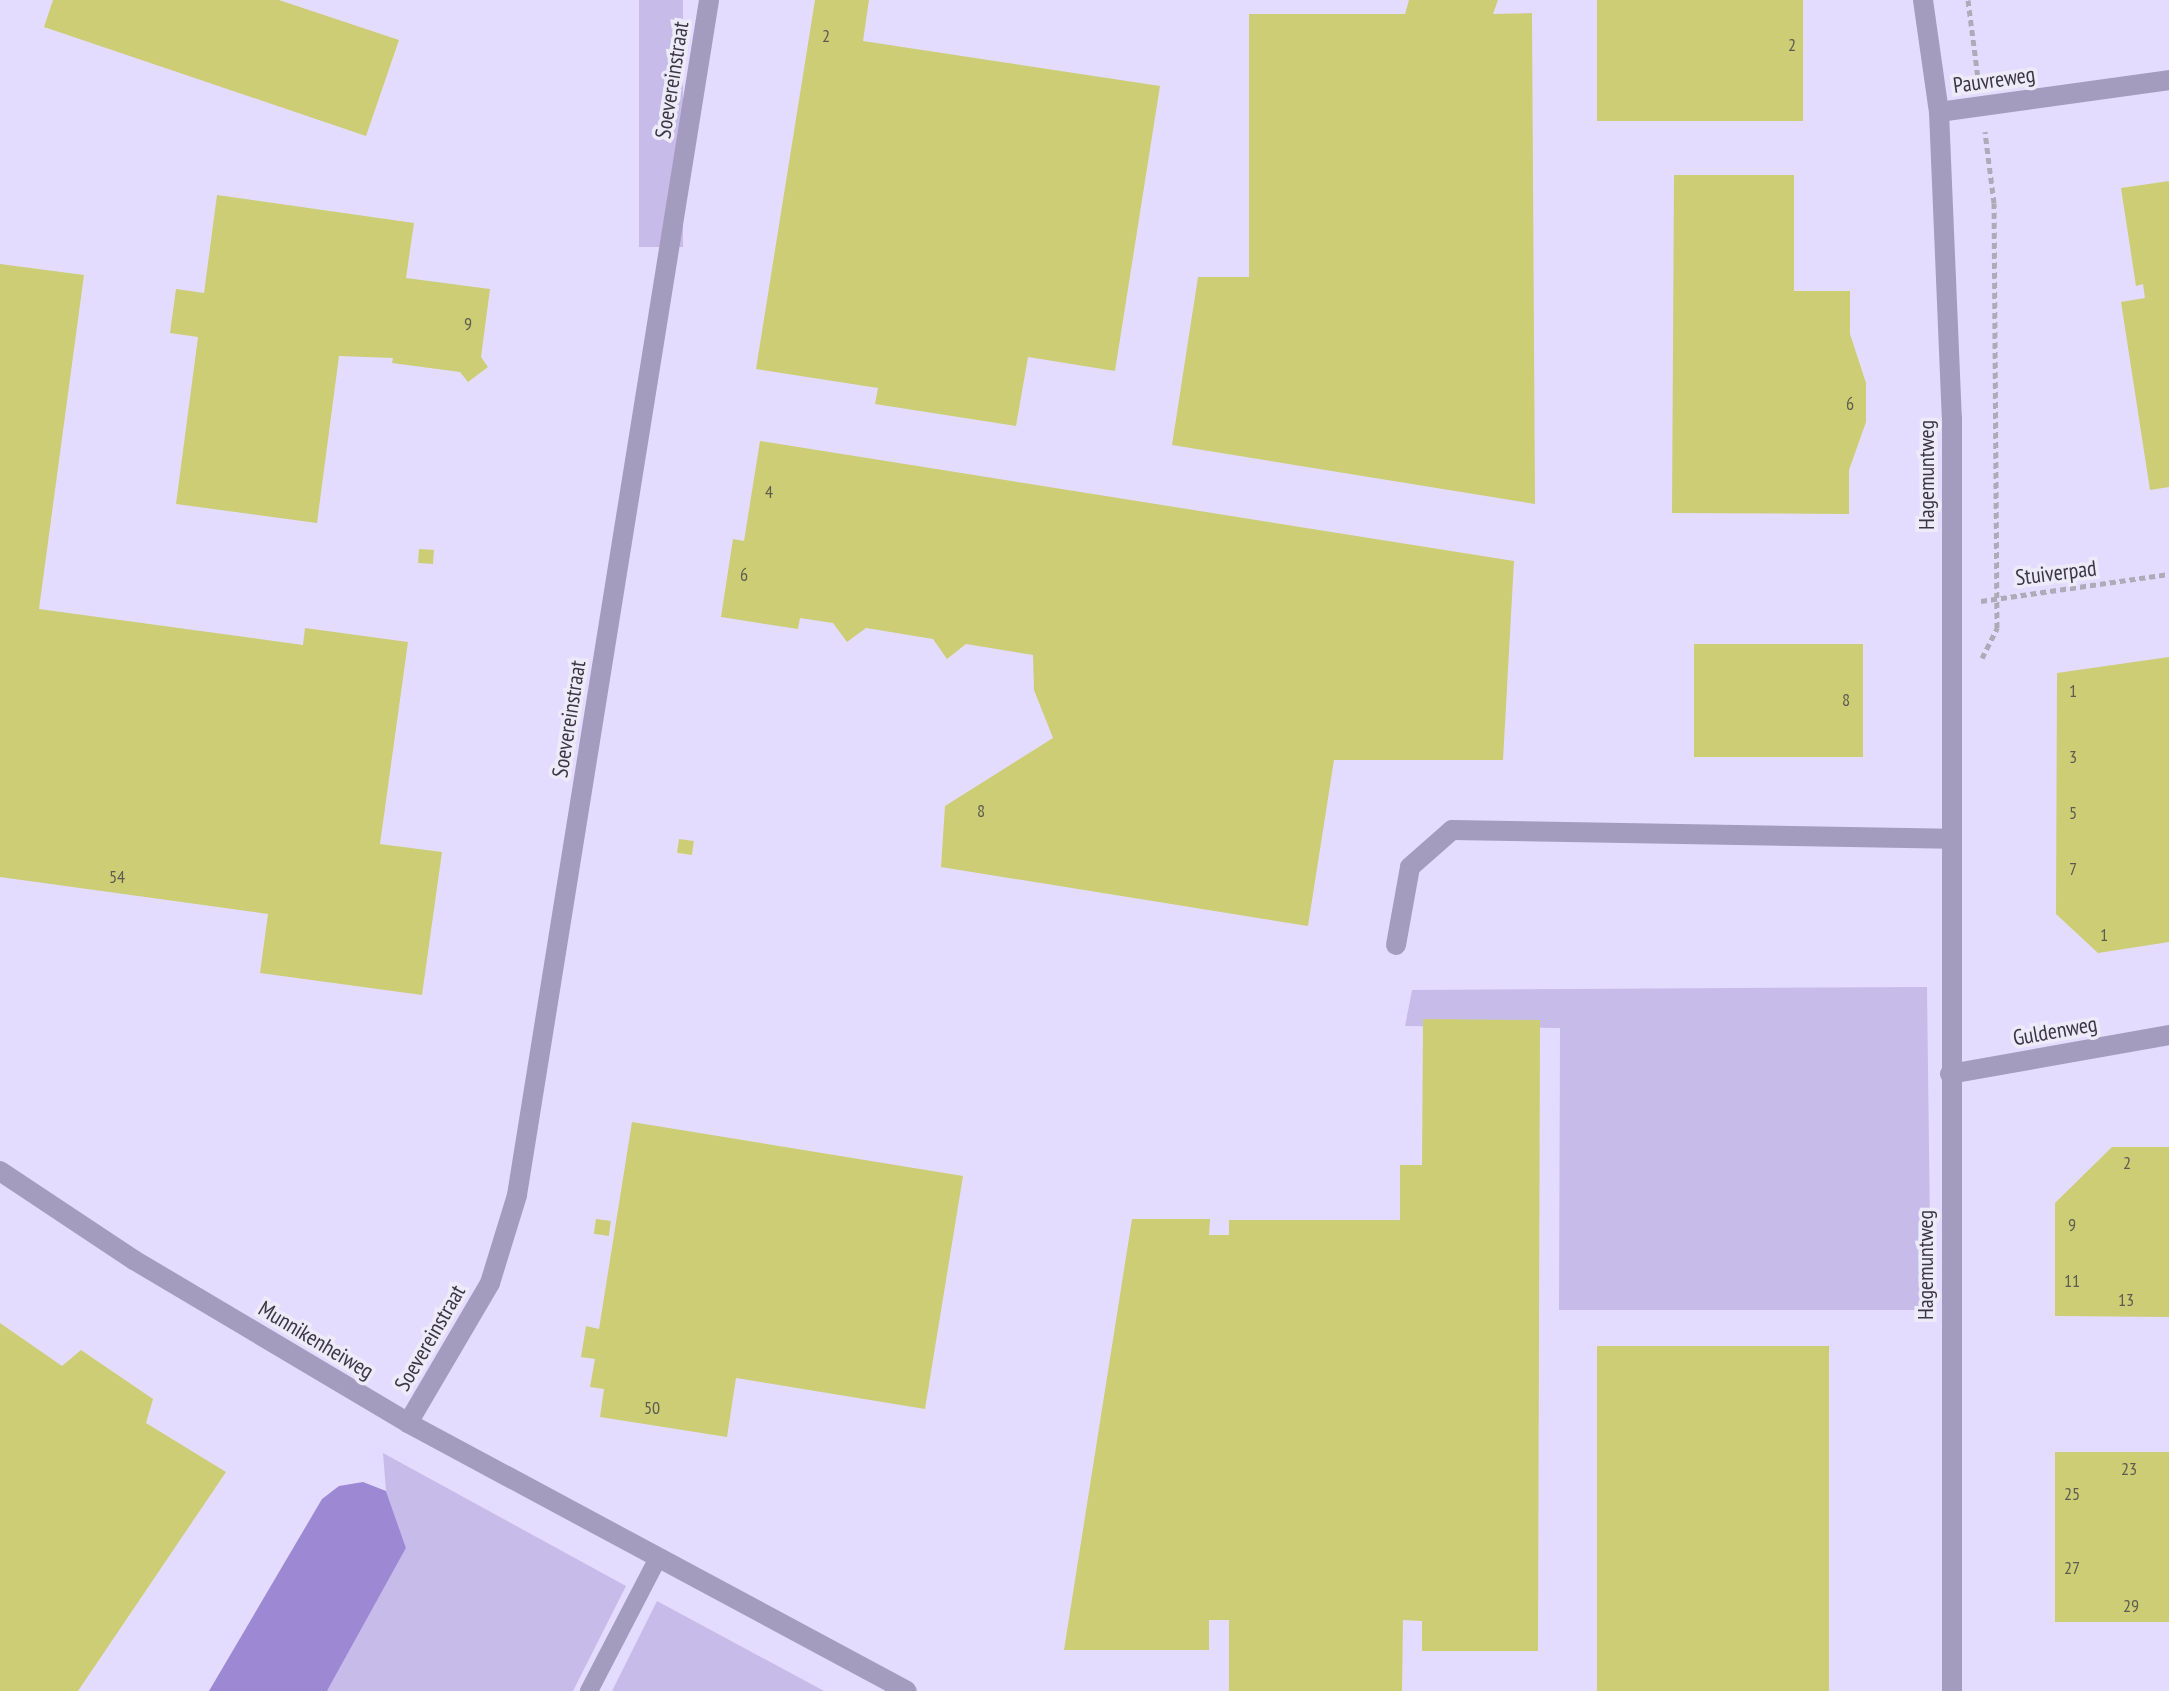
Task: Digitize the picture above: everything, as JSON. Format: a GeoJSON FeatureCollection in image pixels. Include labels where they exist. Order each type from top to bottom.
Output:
{"type":"FeatureCollection","features":[{"type":"Feature","properties":{"kind":"street","name":"Soevereinstraat"},"geometry":{"type":"LineString","coordinates":[[408,1423],[490,1283],[517,1195],[709,0]]}},
{"type":"Feature","properties":{"kind":"street","name":"Pauvreweg"},"geometry":{"type":"LineString","coordinates":[[1923,0],[1939,112],[2169,80]]}},
{"type":"Feature","properties":{"kind":"street","name":"Hagemuntweg"},"geometry":{"type":"LineString","coordinates":[[1939,112],[1952,417],[1949,839],[1952,1691]]}},
{"type":"Feature","properties":{"kind":"street"},"geometry":{"type":"LineString","coordinates":[[1396,945],[1410,867],[1452,830],[1949,839]]}},
{"type":"Feature","properties":{"kind":"street","name":"Guldenweg"},"geometry":{"type":"LineString","coordinates":[[1950,1074],[2169,1035]]}},
{"type":"Feature","properties":{"kind":"street","name":"Munnikenheiweg"},"geometry":{"type":"LineString","coordinates":[[0,1171],[134,1260],[408,1423],[657,1560],[907,1691]]}},
{"type":"Feature","properties":{"kind":"lane"},"geometry":{"type":"LineString","coordinates":[[589,1691],[657,1560]]}},
{"type":"Feature","properties":{"kind":"path"},"geometry":{"type":"LineString","coordinates":[[1968,0],[1994,203],[1995,596]]}},
{"type":"Feature","properties":{"kind":"path","name":"Stuiverpad"},"geometry":{"type":"LineString","coordinates":[[1950,612],[1995,596],[2169,574]]}},
{"type":"Feature","properties":{"kind":"shaded area"},"geometry":{"type":"Polygon","coordinates":[[[0,0],[2169,0],[2169,1691],[0,1691],[0,0]]]}},
{"type":"Feature","properties":{"kind":"shaded area"},"geometry":{"type":"Polygon","coordinates":[[[639,0],[683,0],[683,247],[639,247],[639,0]]]}},
{"type":"Feature","properties":{"kind":"shaded area"},"geometry":{"type":"Polygon","coordinates":[[[1927,987],[1931,1310],[1559,1310],[1560,1028],[1405,1026],[1412,990],[1927,987]]]}},
{"type":"Feature","properties":{"kind":"shaded area"},"geometry":{"type":"Polygon","coordinates":[[[383,1453],[626,1586],[573,1691],[327,1691],[406,1548],[386,1491],[383,1453]]]}},
{"type":"Feature","properties":{"kind":"shaded area"},"geometry":{"type":"Polygon","coordinates":[[[363,1482],[386,1491],[406,1548],[327,1691],[209,1691],[322,1499],[339,1486],[363,1482]]]}},
{"type":"Feature","properties":{"kind":"shaded area"},"geometry":{"type":"Polygon","coordinates":[[[657,1601],[824,1691],[612,1691],[657,1601]]]}},
{"type":"Feature","properties":{"kind":"building"},"geometry":{"type":"Polygon","coordinates":[[[53,0],[279,0],[399,40],[366,136],[44,27],[53,0]]]}},
{"type":"Feature","properties":{"kind":"building"},"geometry":{"type":"Polygon","coordinates":[[[815,0],[869,0],[863,41],[1160,86],[1115,371],[1028,357],[1016,426],[875,404],[878,388],[756,369],[815,0]]]}},
{"type":"Feature","properties":{"kind":"building"},"geometry":{"type":"Polygon","coordinates":[[[1409,0],[1498,0],[1493,14],[1532,13],[1535,504],[1172,445],[1198,277],[1249,277],[1249,14],[1405,14],[1409,0]]]}},
{"type":"Feature","properties":{"kind":"building"},"geometry":{"type":"Polygon","coordinates":[[[1597,0],[1803,0],[1803,121],[1597,121],[1597,0]]]}},
{"type":"Feature","properties":{"kind":"building"},"geometry":{"type":"Polygon","coordinates":[[[1674,175],[1794,175],[1794,291],[1850,291],[1850,334],[1866,383],[1866,422],[1849,470],[1849,514],[1672,513],[1674,175]]]}},
{"type":"Feature","properties":{"kind":"building"},"geometry":{"type":"Polygon","coordinates":[[[2169,181],[2169,487],[2150,490],[2121,302],[2145,298],[2143,284],[2136,286],[2121,188],[2169,181]]]}},
{"type":"Feature","properties":{"kind":"building"},"geometry":{"type":"Polygon","coordinates":[[[217,195],[414,223],[406,278],[490,289],[481,357],[488,367],[468,382],[460,372],[392,363],[393,358],[339,356],[317,523],[176,504],[198,337],[170,333],[176,289],[204,293],[217,195]]]}},
{"type":"Feature","properties":{"kind":"building"},"geometry":{"type":"Polygon","coordinates":[[[0,264],[84,275],[39,609],[303,645],[305,628],[408,642],[380,844],[442,852],[422,995],[260,973],[268,914],[0,877],[0,264]]]}},
{"type":"Feature","properties":{"kind":"building"},"geometry":{"type":"Polygon","coordinates":[[[760,441],[1514,561],[1503,760],[1334,760],[1308,926],[941,867],[945,806],[1053,738],[1034,690],[1033,655],[966,644],[947,659],[933,639],[866,628],[847,642],[833,623],[800,618],[798,629],[721,617],[733,539],[744,541],[760,441]]]}},
{"type":"Feature","properties":{"kind":"building"},"geometry":{"type":"Polygon","coordinates":[[[419,549],[434,550],[433,564],[418,563],[419,549]]]}},
{"type":"Feature","properties":{"kind":"building"},"geometry":{"type":"Polygon","coordinates":[[[1694,644],[1863,644],[1863,757],[1694,757],[1694,644]]]}},
{"type":"Feature","properties":{"kind":"building"},"geometry":{"type":"Polygon","coordinates":[[[2169,657],[2169,942],[2098,953],[2056,914],[2057,673],[2169,657]]]}},
{"type":"Feature","properties":{"kind":"building"},"geometry":{"type":"Polygon","coordinates":[[[679,839],[694,841],[692,855],[677,853],[679,839]]]}},
{"type":"Feature","properties":{"kind":"building"},"geometry":{"type":"Polygon","coordinates":[[[1423,1019],[1540,1020],[1538,1651],[1422,1651],[1422,1621],[1403,1620],[1402,1691],[1229,1691],[1229,1620],[1209,1620],[1209,1650],[1064,1650],[1132,1219],[1210,1219],[1209,1235],[1229,1235],[1229,1220],[1400,1220],[1400,1165],[1422,1165],[1423,1019]]]}},
{"type":"Feature","properties":{"kind":"building"},"geometry":{"type":"Polygon","coordinates":[[[632,1122],[963,1176],[925,1409],[736,1378],[727,1437],[600,1417],[604,1389],[590,1387],[595,1359],[581,1357],[586,1326],[599,1329],[632,1122]]]}},
{"type":"Feature","properties":{"kind":"building"},"geometry":{"type":"Polygon","coordinates":[[[2112,1147],[2169,1147],[2169,1317],[2055,1316],[2055,1203],[2112,1147]]]}},
{"type":"Feature","properties":{"kind":"building"},"geometry":{"type":"Polygon","coordinates":[[[596,1219],[611,1221],[609,1236],[594,1234],[596,1219]]]}},
{"type":"Feature","properties":{"kind":"building"},"geometry":{"type":"Polygon","coordinates":[[[0,1323],[62,1366],[81,1350],[153,1399],[146,1423],[226,1472],[78,1691],[0,1691],[0,1323]]]}},
{"type":"Feature","properties":{"kind":"building"},"geometry":{"type":"Polygon","coordinates":[[[1597,1346],[1829,1346],[1829,1691],[1597,1691],[1597,1346]]]}},
{"type":"Feature","properties":{"kind":"building"},"geometry":{"type":"Polygon","coordinates":[[[2055,1452],[2169,1452],[2169,1622],[2055,1622],[2055,1452]]]}}]}
